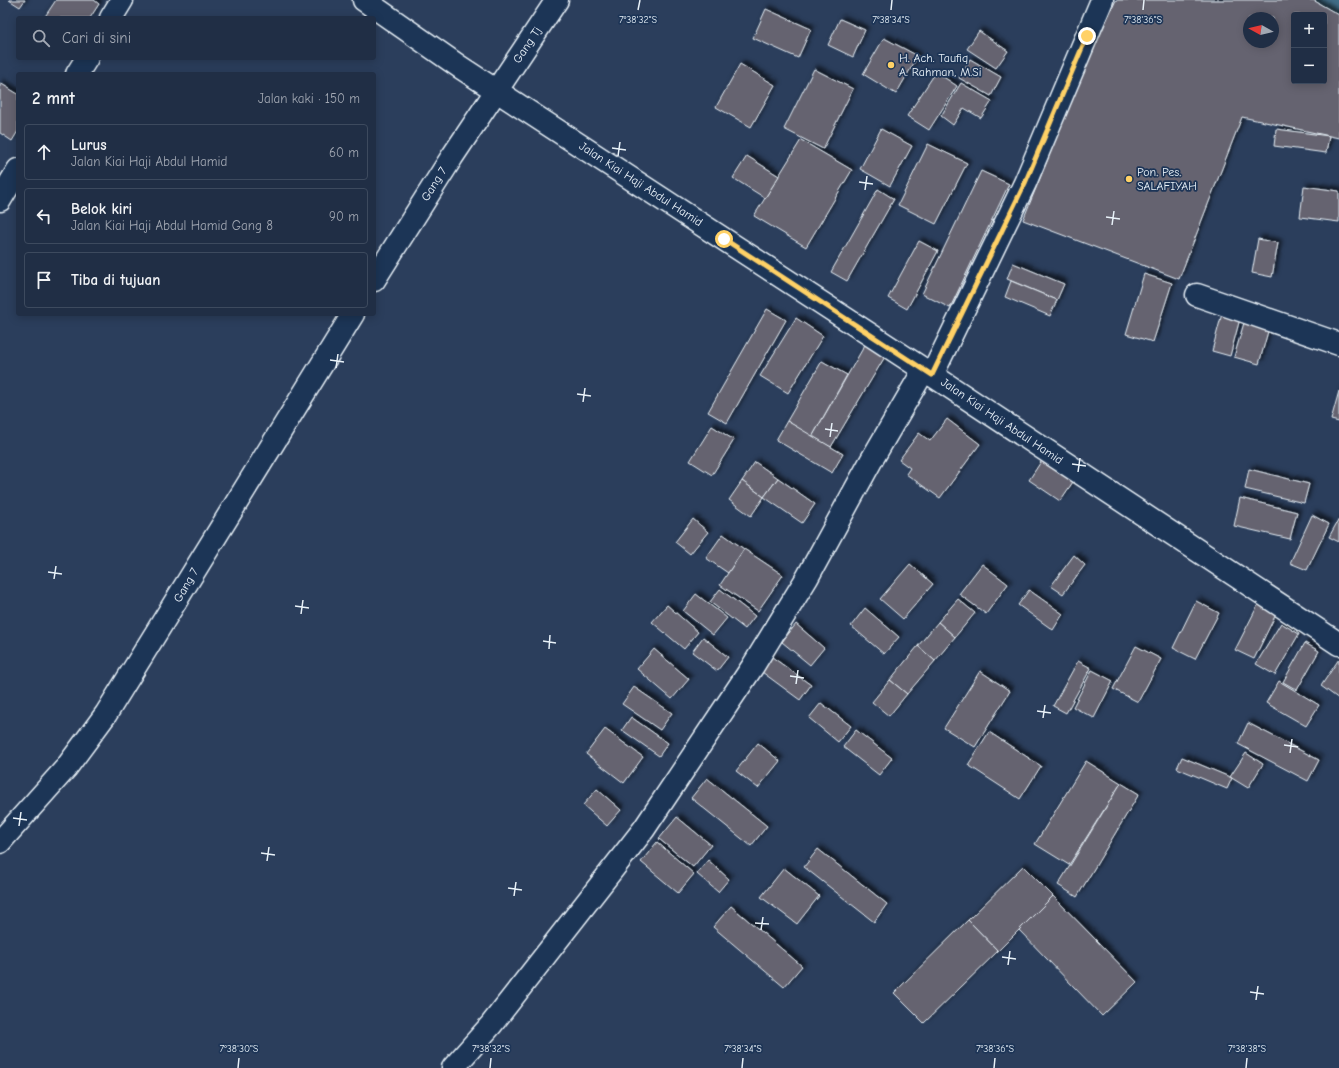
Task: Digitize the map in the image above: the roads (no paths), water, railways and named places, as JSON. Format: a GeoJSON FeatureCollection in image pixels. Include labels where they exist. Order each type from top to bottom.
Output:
{"type":"FeatureCollection","features":[{"type":"Feature","properties":{"kind":"street"},"geometry":{"type":"LineString","coordinates":[[112,16],[122,0]]}},
{"type":"Feature","properties":{"kind":"street","name":"Jalan Kiai Haji Abdul Hamid"},"geometry":{"type":"LineString","coordinates":[[364,0],[460,67],[1339,644]]}},
{"type":"Feature","properties":{"kind":"street","name":"Gang Tj"},"geometry":{"type":"LineString","coordinates":[[496,90],[557,0]]}},
{"type":"Feature","properties":{"kind":"street"},"geometry":{"type":"LineString","coordinates":[[453,1068],[491,1025],[653,816],[753,666],[807,578],[871,461],[928,373],[1025,183],[1102,0]]}},
{"type":"Feature","properties":{"kind":"street"},"geometry":{"type":"LineString","coordinates":[[78,72],[86,60]]}},
{"type":"Feature","properties":{"kind":"street","name":"Gang 7"},"geometry":{"type":"LineString","coordinates":[[376,277],[496,90]]}},
{"type":"Feature","properties":{"kind":"street"},"geometry":{"type":"LineString","coordinates":[[0,200],[16,173]]}},
{"type":"Feature","properties":{"kind":"street"},"geometry":{"type":"LineString","coordinates":[[1197,295],[1339,344]]}},
{"type":"Feature","properties":{"kind":"street","name":"Gang 7"},"geometry":{"type":"LineString","coordinates":[[0,842],[66,768],[106,714],[351,316]]}},
{"type":"Feature","properties":{"kind":"waterway"},"geometry":{"type":"LineString","coordinates":[[1329,0],[1339,5]]}},
{"type":"Feature","properties":{"kind":"place","name":"H. Ach. Taufiq A. Rahman, M.Si"},"geometry":{"type":"Point","coordinates":[891,65]}},
{"type":"Feature","properties":{"kind":"place","name":"Pon. Pes. SALAFIYAH"},"geometry":{"type":"Point","coordinates":[1129,179]}}]}
